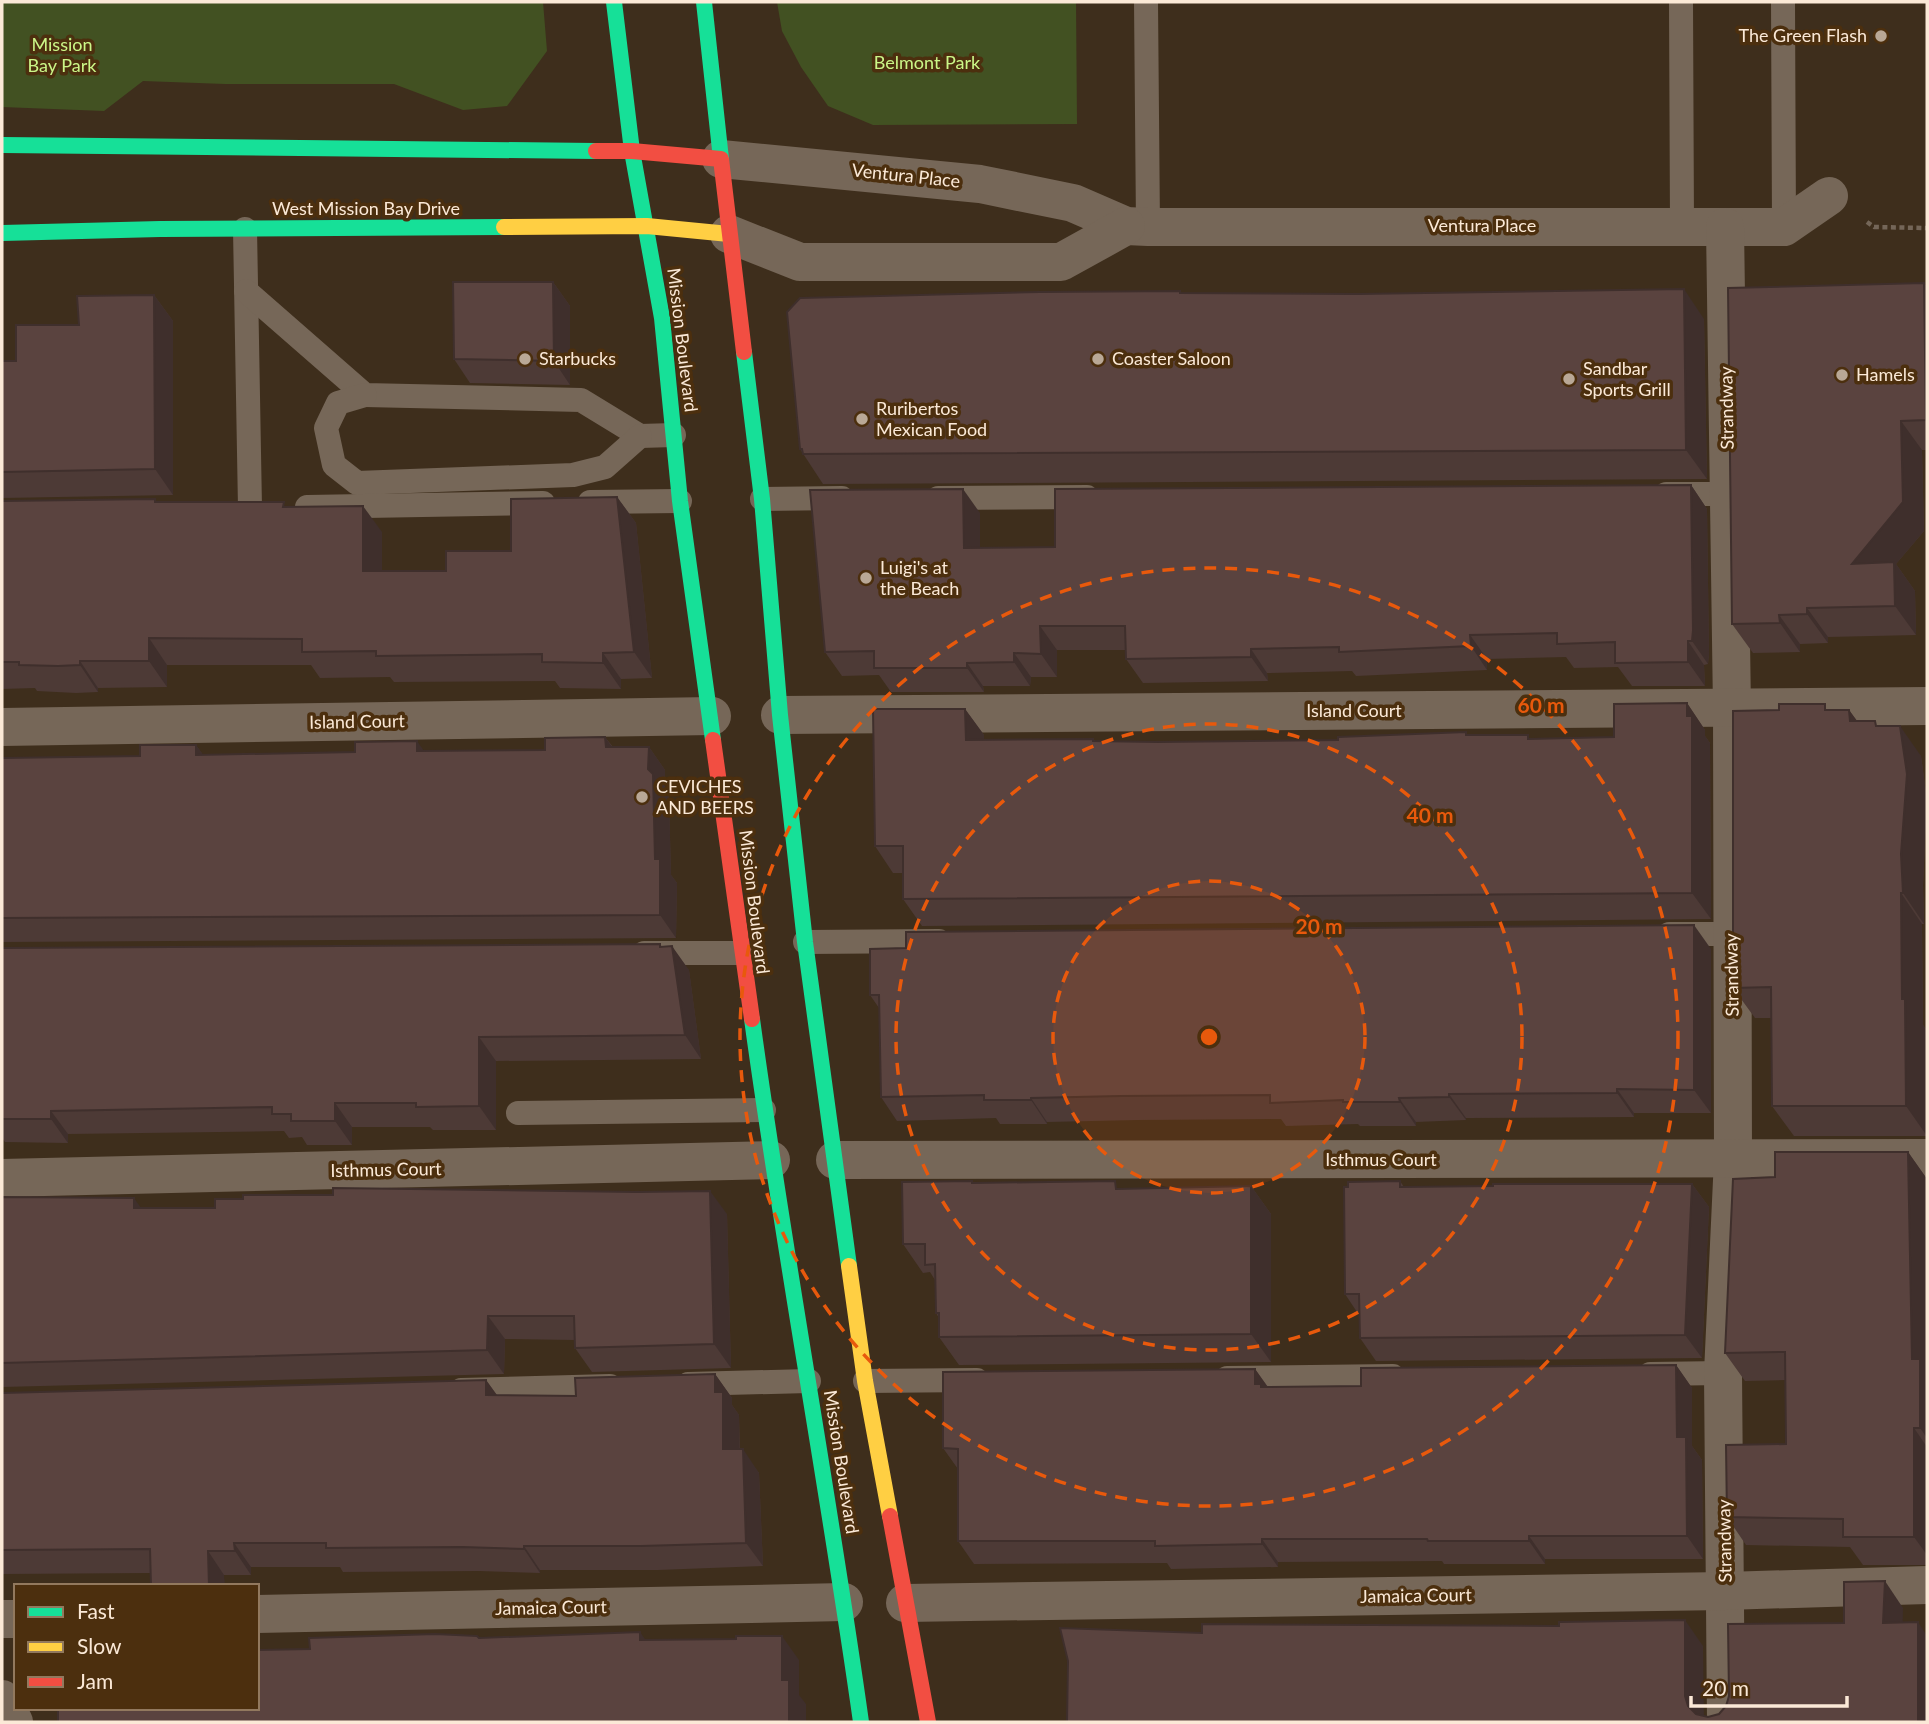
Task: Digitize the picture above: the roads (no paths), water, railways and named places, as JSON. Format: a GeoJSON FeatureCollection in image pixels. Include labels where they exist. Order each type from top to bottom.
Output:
{"type":"FeatureCollection","features":[{"type":"Feature","properties":{"kind":"main road","name":"Mission Boulevard"},"geometry":{"type":"LineString","coordinates":[[614,2],[632,151],[662,318],[680,501],[712,716],[741,953],[771,1160],[809,1381],[861,1722]]}},
{"type":"Feature","properties":{"kind":"main road","name":"Mission Boulevard"},"geometry":{"type":"LineString","coordinates":[[704,2],[762,499],[780,715],[805,942],[865,1381],[928,1722]]}},
{"type":"Feature","properties":{"kind":"main road"},"geometry":{"type":"LineString","coordinates":[[2,145],[632,151],[721,159]]}},
{"type":"Feature","properties":{"kind":"main road","name":"West Mission Bay Drive"},"geometry":{"type":"LineString","coordinates":[[2,233],[647,226],[729,234]]}},
{"type":"Feature","properties":{"kind":"street","name":"Ventura Place"},"geometry":{"type":"LineString","coordinates":[[721,159],[981,184],[1073,203],[1137,227],[1784,227]]}},
{"type":"Feature","properties":{"kind":"street"},"geometry":{"type":"LineString","coordinates":[[1784,227],[1829,196]]}},
{"type":"Feature","properties":{"kind":"street","name":"Ventura Place"},"geometry":{"type":"LineString","coordinates":[[729,234],[800,262],[1061,262],[1137,227]]}},
{"type":"Feature","properties":{"kind":"street","name":"Strandway"},"geometry":{"type":"LineString","coordinates":[[1725,227],[1732,709],[1733,1159],[1723,1373],[1726,1722]]}},
{"type":"Feature","properties":{"kind":"street","name":"Island Court"},"geometry":{"type":"LineString","coordinates":[[780,715],[1927,706]]}},
{"type":"Feature","properties":{"kind":"street","name":"Island Court"},"geometry":{"type":"LineString","coordinates":[[2,727],[712,716]]}},
{"type":"Feature","properties":{"kind":"street","name":"Isthmus Court"},"geometry":{"type":"LineString","coordinates":[[835,1160],[1927,1158]]}},
{"type":"Feature","properties":{"kind":"street","name":"Isthmus Court"},"geometry":{"type":"LineString","coordinates":[[2,1178],[771,1160]]}},
{"type":"Feature","properties":{"kind":"street","name":"Jamaica Court"},"geometry":{"type":"LineString","coordinates":[[905,1603],[1725,1591],[1927,1585]]}},
{"type":"Feature","properties":{"kind":"street","name":"Jamaica Court"},"geometry":{"type":"LineString","coordinates":[[259,1614],[844,1602]]}},
{"type":"Feature","properties":{"kind":"street"},"geometry":{"type":"LineString","coordinates":[[2,1699],[14,1722]]}},
{"type":"Feature","properties":{"kind":"lane"},"geometry":{"type":"LineString","coordinates":[[1137,227],[1146,2]]}},
{"type":"Feature","properties":{"kind":"lane"},"geometry":{"type":"LineString","coordinates":[[1681,2],[1682,226]]}},
{"type":"Feature","properties":{"kind":"lane"},"geometry":{"type":"LineString","coordinates":[[1783,2],[1784,227]]}},
{"type":"Feature","properties":{"kind":"lane"},"geometry":{"type":"LineString","coordinates":[[246,229],[250,508]]}},
{"type":"Feature","properties":{"kind":"lane"},"geometry":{"type":"LineString","coordinates":[[246,291],[365,395]]}},
{"type":"Feature","properties":{"kind":"lane"},"geometry":{"type":"LineString","coordinates":[[640,436],[605,467],[573,475],[357,483],[334,464],[326,428],[338,403],[365,395],[580,400],[640,436],[674,435]]}},
{"type":"Feature","properties":{"kind":"lane"},"geometry":{"type":"LineString","coordinates":[[1645,495],[1728,494]]}},
{"type":"Feature","properties":{"kind":"lane"},"geometry":{"type":"LineString","coordinates":[[914,498],[1107,497]]}},
{"type":"Feature","properties":{"kind":"lane"},"geometry":{"type":"LineString","coordinates":[[762,499],[859,498]]}},
{"type":"Feature","properties":{"kind":"lane"},"geometry":{"type":"LineString","coordinates":[[223,508],[680,501]]}},
{"type":"Feature","properties":{"kind":"lane"},"geometry":{"type":"LineString","coordinates":[[1648,934],[1731,933]]}},
{"type":"Feature","properties":{"kind":"lane"},"geometry":{"type":"LineString","coordinates":[[805,942],[957,941]]}},
{"type":"Feature","properties":{"kind":"lane"},"geometry":{"type":"LineString","coordinates":[[614,953],[741,953]]}},
{"type":"Feature","properties":{"kind":"lane"},"geometry":{"type":"LineString","coordinates":[[518,1113],[764,1110]]}},
{"type":"Feature","properties":{"kind":"lane"},"geometry":{"type":"LineString","coordinates":[[1626,1374],[1723,1373]]}},
{"type":"Feature","properties":{"kind":"lane"},"geometry":{"type":"LineString","coordinates":[[1197,1378],[1418,1376]]}},
{"type":"Feature","properties":{"kind":"lane"},"geometry":{"type":"LineString","coordinates":[[865,1381],[1003,1380]]}},
{"type":"Feature","properties":{"kind":"lane"},"geometry":{"type":"LineString","coordinates":[[668,1385],[809,1381]]}},
{"type":"Feature","properties":{"kind":"lane"},"geometry":{"type":"LineString","coordinates":[[432,1391],[627,1386]]}},
{"type":"Feature","properties":{"kind":"place","name":"The Green Flash"},"geometry":{"type":"Point","coordinates":[1881,36]}},
{"type":"Feature","properties":{"kind":"place","name":"Starbucks"},"geometry":{"type":"Point","coordinates":[525,359]}},
{"type":"Feature","properties":{"kind":"place","name":"Coaster Saloon"},"geometry":{"type":"Point","coordinates":[1098,359]}},
{"type":"Feature","properties":{"kind":"place","name":"Hamels"},"geometry":{"type":"Point","coordinates":[1842,375]}},
{"type":"Feature","properties":{"kind":"place","name":"Sandbar Sports Grill"},"geometry":{"type":"Point","coordinates":[1569,379]}},
{"type":"Feature","properties":{"kind":"place","name":"Ruribertos Mexican Food"},"geometry":{"type":"Point","coordinates":[862,419]}},
{"type":"Feature","properties":{"kind":"place","name":"Luigi's at the Beach"},"geometry":{"type":"Point","coordinates":[866,578]}},
{"type":"Feature","properties":{"kind":"place","name":"CEVICHES AND BEERS"},"geometry":{"type":"Point","coordinates":[642,797]}},
{"type":"Feature","properties":{"kind":"park label","name":"Mission Bay Park"},"geometry":{"type":"Point","coordinates":[62,55]}},
{"type":"Feature","properties":{"kind":"park label","name":"Belmont Park"},"geometry":{"type":"Point","coordinates":[927,63]}}]}
